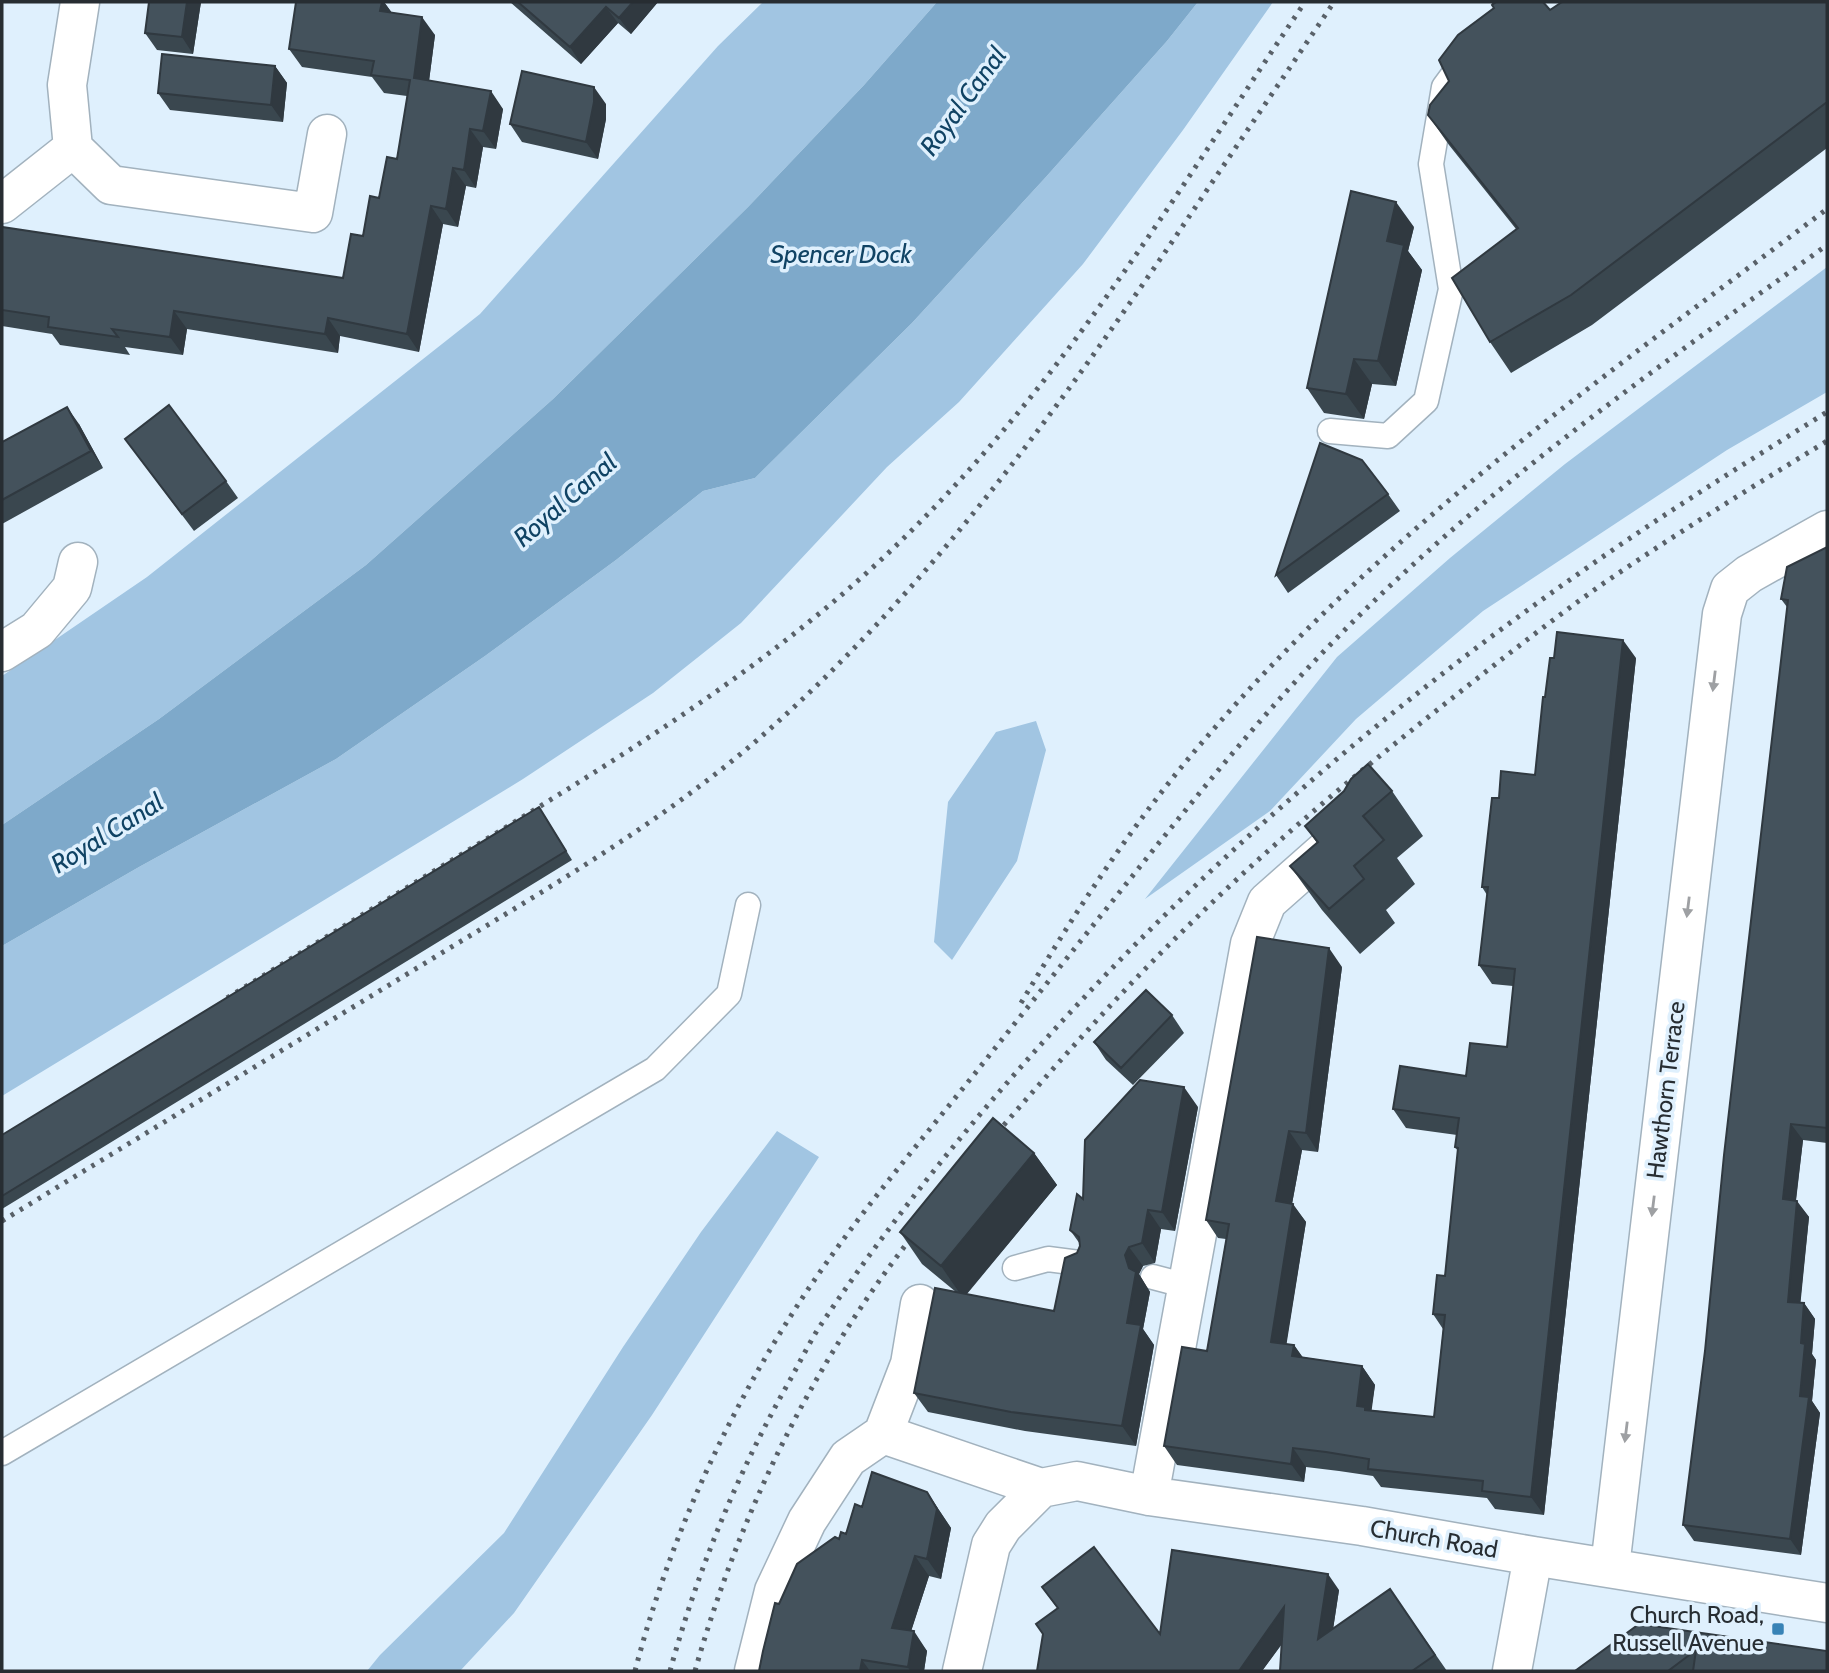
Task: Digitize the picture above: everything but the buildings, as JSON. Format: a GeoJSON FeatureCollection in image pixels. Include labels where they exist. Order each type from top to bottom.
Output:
{"type":"FeatureCollection","features":[{"type":"Feature","properties":{"kind":"street"},"geometry":{"type":"LineString","coordinates":[[80,2],[67,85],[73,148],[111,185],[313,213],[327,134]]}},
{"type":"Feature","properties":{"kind":"street"},"geometry":{"type":"LineString","coordinates":[[2,204],[73,148]]}},
{"type":"Feature","properties":{"kind":"street","name":"Hawthorn Terrace"},"geometry":{"type":"LineString","coordinates":[[1610,1567],[1722,614],[1730,589],[1749,574],[1827,530]]}},
{"type":"Feature","properties":{"kind":"street"},"geometry":{"type":"LineString","coordinates":[[2,652],[37,630],[72,588],[78,562]]}},
{"type":"Feature","properties":{"kind":"street"},"geometry":{"type":"LineString","coordinates":[[1149,1496],[1170,1281],[1222,1100],[1250,944],[1267,902],[1361,819]]}},
{"type":"Feature","properties":{"kind":"street"},"geometry":{"type":"LineString","coordinates":[[754,1671],[774,1591],[807,1521],[848,1458],[883,1434],[910,1364],[920,1304]]}},
{"type":"Feature","properties":{"kind":"street","name":"Church Road"},"geometry":{"type":"LineString","coordinates":[[883,1434],[1041,1488],[1077,1481],[1149,1496],[1362,1526],[1827,1603]]}},
{"type":"Feature","properties":{"kind":"street"},"geometry":{"type":"LineString","coordinates":[[962,1671],[991,1545],[1003,1526],[1041,1488]]}},
{"type":"Feature","properties":{"kind":"street"},"geometry":{"type":"LineString","coordinates":[[1512,1671],[1532,1556]]}},
{"type":"Feature","properties":{"kind":"lane"},"geometry":{"type":"LineString","coordinates":[[1331,430],[1388,436],[1426,401],[1451,289],[1431,164],[1444,87],[1485,37]]}},
{"type":"Feature","properties":{"kind":"lane"},"geometry":{"type":"LineString","coordinates":[[2,1453],[655,1069],[729,995],[748,905]]}},
{"type":"Feature","properties":{"kind":"lane"},"geometry":{"type":"LineString","coordinates":[[1015,1268],[1048,1259],[1079,1263]]}},
{"type":"Feature","properties":{"kind":"shaded area"},"geometry":{"type":"Polygon","coordinates":[[[763,2],[937,2],[864,85],[748,207],[553,399],[366,565],[159,719],[2,825],[2,676],[147,577],[480,314],[718,46],[763,2]]]}},
{"type":"Feature","properties":{"kind":"shaded area"},"geometry":{"type":"Polygon","coordinates":[[[1198,2],[1273,2],[1183,130],[1083,264],[959,402],[887,467],[741,623],[653,693],[523,779],[2,1096],[2,946],[336,759],[485,656],[616,560],[703,491],[755,478],[912,323],[1045,178],[1167,41],[1198,2]]]}},
{"type":"Feature","properties":{"kind":"shaded area"},"geometry":{"type":"Polygon","coordinates":[[[1827,267],[1827,392],[1727,450],[1483,611],[1356,719],[1270,811],[1145,899],[1337,657],[1450,558],[1565,464],[1827,267]]]}},
{"type":"Feature","properties":{"kind":"shaded area"},"geometry":{"type":"Polygon","coordinates":[[[1036,721],[1046,750],[1017,861],[952,960],[934,942],[948,802],[996,732],[1036,721]]]}},
{"type":"Feature","properties":{"kind":"shaded area"},"geometry":{"type":"Polygon","coordinates":[[[777,1131],[819,1157],[652,1415],[514,1613],[460,1671],[367,1671],[504,1533],[623,1347],[701,1232],[777,1131]]]}},
{"type":"Feature","properties":{"kind":"water","name":"Spencer Dock"},"geometry":{"type":"Polygon","coordinates":[[[937,2],[1198,2],[1167,41],[1045,178],[912,323],[755,478],[703,491],[616,560],[485,656],[336,759],[2,946],[2,825],[159,719],[366,565],[553,399],[748,207],[864,85],[937,2]]]}},
{"type":"Feature","properties":{"kind":"railway"},"geometry":{"type":"LineString","coordinates":[[227,998],[669,724],[773,650],[871,569],[973,466],[1076,339],[1170,206],[1305,2]]}},
{"type":"Feature","properties":{"kind":"railway"},"geometry":{"type":"LineString","coordinates":[[2,1221],[604,853],[685,797],[763,735],[879,622],[984,500],[1082,371],[1334,2]]}},
{"type":"Feature","properties":{"kind":"railway"},"geometry":{"type":"LineString","coordinates":[[1021,1003],[1087,897],[1159,795],[1280,656],[1428,518],[1505,454],[1827,209]]}},
{"type":"Feature","properties":{"kind":"railway"},"geometry":{"type":"LineString","coordinates":[[635,1671],[665,1574],[703,1479],[749,1387],[801,1300],[894,1174],[1221,767],[1332,643],[1388,587],[1447,534],[1634,385],[1827,245]]}},
{"type":"Feature","properties":{"kind":"railway"},"geometry":{"type":"LineString","coordinates":[[670,1671],[693,1595],[721,1522],[753,1450],[816,1332],[865,1261],[937,1167],[1078,1004],[1215,867],[1286,802],[1435,679],[1620,545],[1827,412]]}},
{"type":"Feature","properties":{"kind":"railway"},"geometry":{"type":"LineString","coordinates":[[990,1141],[1087,1031],[1162,952],[1250,867],[1347,783],[1505,657],[1604,583],[1827,441]]}},
{"type":"Feature","properties":{"kind":"railway"},"geometry":{"type":"LineString","coordinates":[[695,1671],[734,1553],[785,1439],[846,1330],[919,1228]]}},
{"type":"Feature","properties":{"kind":"place","name":"Church Road, Russell Avenue"},"geometry":{"type":"Point","coordinates":[1778,1629]}},
{"type":"Feature","properties":{"kind":"water label","name":"Royal Canal"},"geometry":{"type":"Point","coordinates":[963,101]}},
{"type":"Feature","properties":{"kind":"water label","name":"Royal Canal"},"geometry":{"type":"Point","coordinates":[565,500]}},
{"type":"Feature","properties":{"kind":"water label","name":"Royal Canal"},"geometry":{"type":"Point","coordinates":[107,833]}}]}
